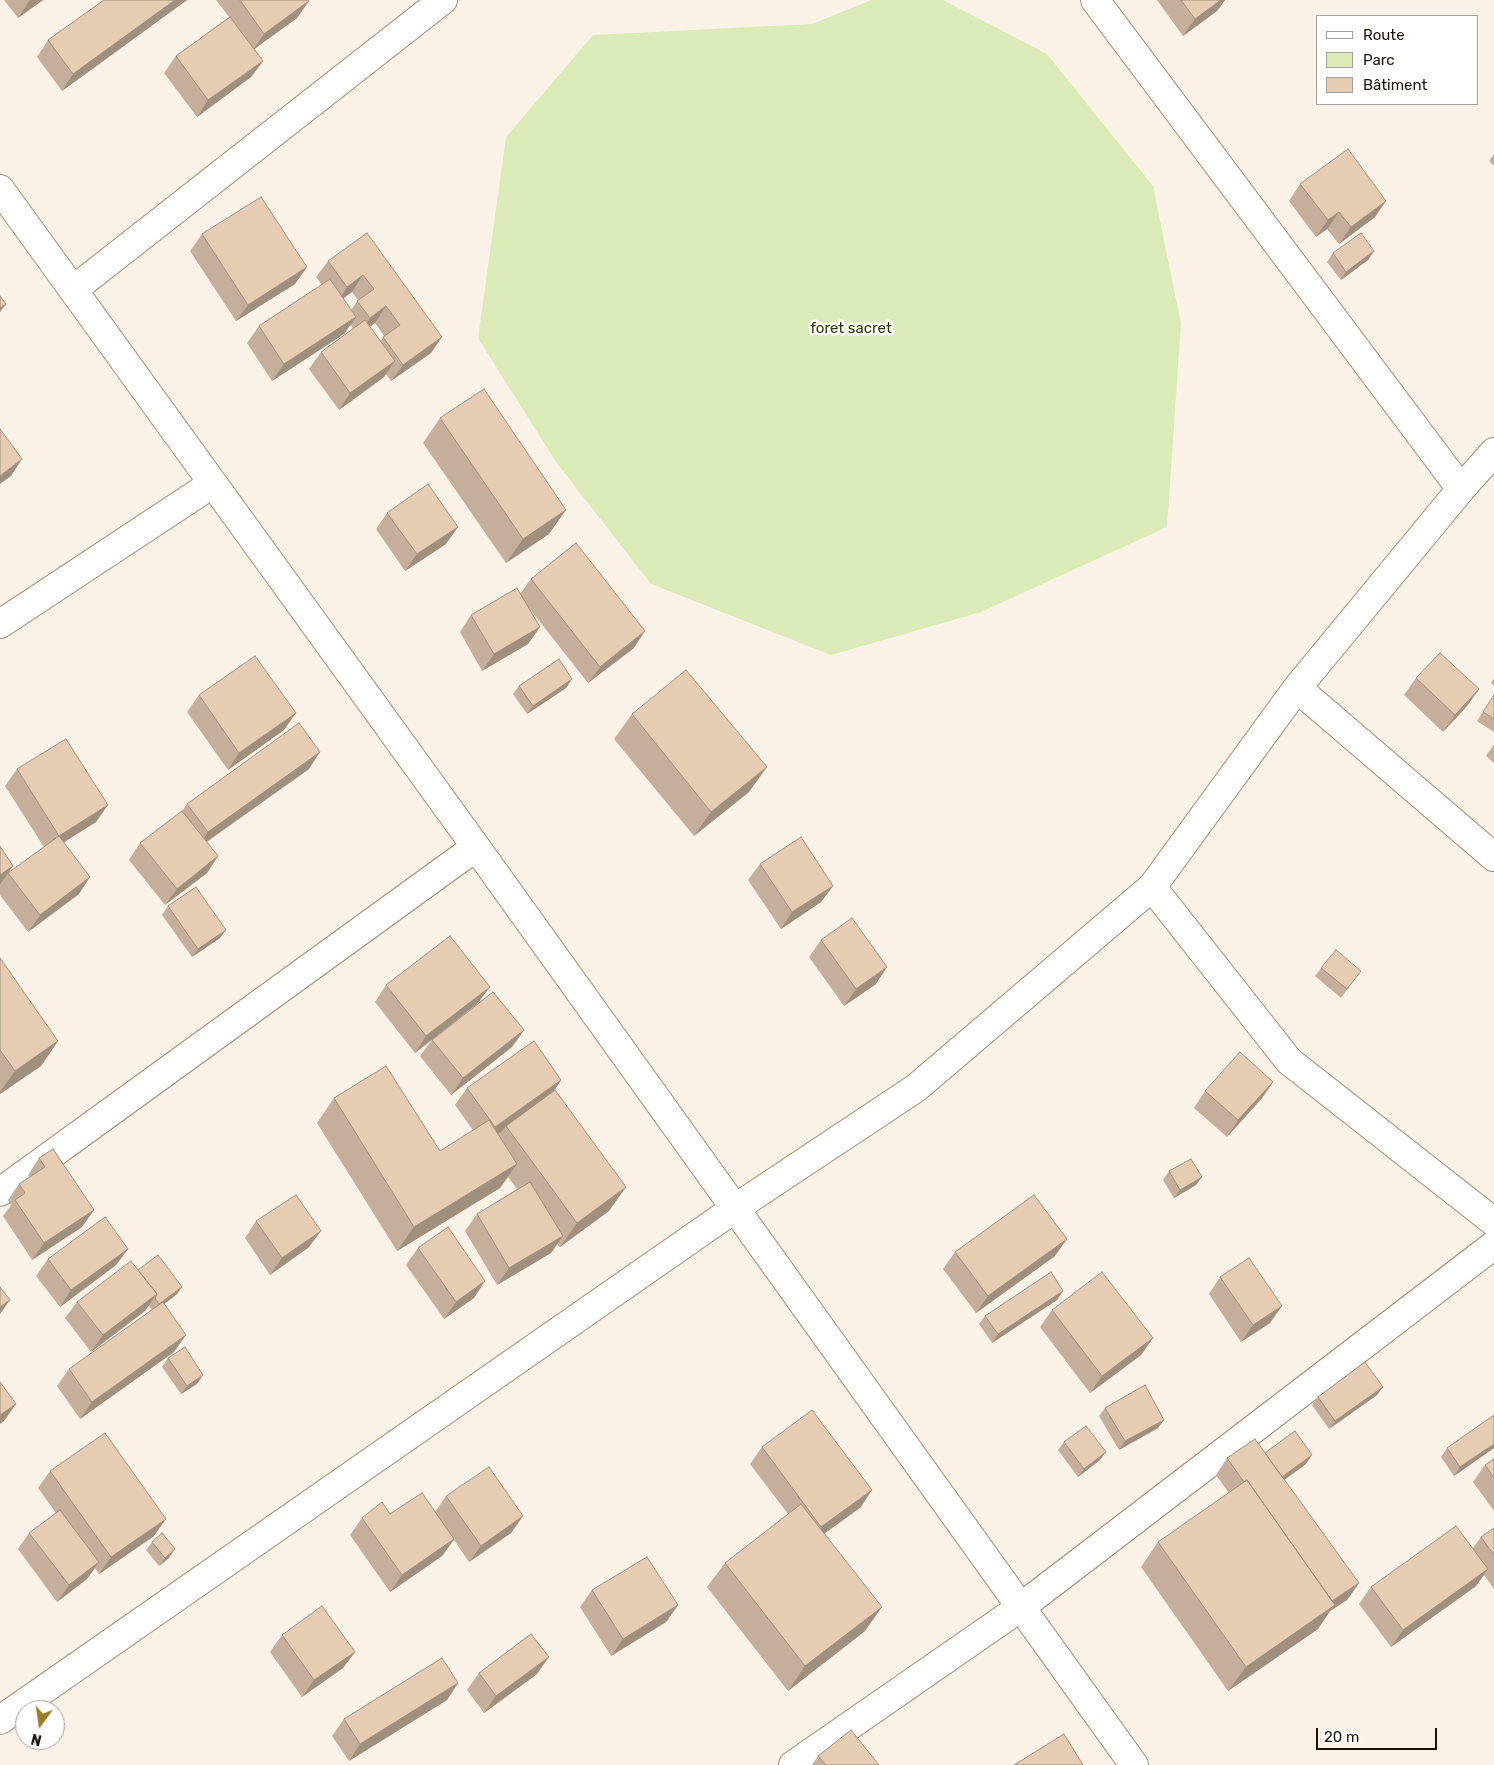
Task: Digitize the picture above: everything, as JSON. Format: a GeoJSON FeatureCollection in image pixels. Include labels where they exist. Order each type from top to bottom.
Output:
{"type":"FeatureCollection","features":[{"type":"Feature","properties":{"kind":"street"},"geometry":{"type":"LineString","coordinates":[[73,290],[443,0]]}},
{"type":"Feature","properties":{"kind":"street"},"geometry":{"type":"LineString","coordinates":[[1095,0],[1460,489]]}},
{"type":"Feature","properties":{"kind":"street"},"geometry":{"type":"LineString","coordinates":[[0,188],[476,847],[1134,1765]]}},
{"type":"Feature","properties":{"kind":"street"},"geometry":{"type":"LineString","coordinates":[[0,1720],[734,1209],[916,1088],[1152,887],[1297,688],[1460,489],[1494,452]]}},
{"type":"Feature","properties":{"kind":"street"},"geometry":{"type":"LineString","coordinates":[[0,624],[212,484]]}},
{"type":"Feature","properties":{"kind":"street"},"geometry":{"type":"LineString","coordinates":[[1297,688],[1494,857]]}},
{"type":"Feature","properties":{"kind":"street"},"geometry":{"type":"LineString","coordinates":[[0,1192],[476,847]]}},
{"type":"Feature","properties":{"kind":"street"},"geometry":{"type":"LineString","coordinates":[[1152,887],[1289,1061],[1494,1222]]}},
{"type":"Feature","properties":{"kind":"street"},"geometry":{"type":"LineString","coordinates":[[793,1765],[1021,1607],[1494,1245]]}},
{"type":"Feature","properties":{"kind":"green space","name":"foret sacret"},"geometry":{"type":"Polygon","coordinates":[[[871,0],[943,0],[1047,54],[1153,186],[1181,324],[1167,527],[981,612],[831,655],[651,584],[556,462],[478,338],[506,137],[593,35],[812,24],[871,0]]]}},
{"type":"Feature","properties":{"kind":"building"},"geometry":{"type":"Polygon","coordinates":[[[104,0],[175,0],[73,74],[48,40],[104,0]]]}},
{"type":"Feature","properties":{"kind":"building"},"geometry":{"type":"Polygon","coordinates":[[[240,0],[308,0],[309,1],[264,34],[240,0]]]}},
{"type":"Feature","properties":{"kind":"building"},"geometry":{"type":"Polygon","coordinates":[[[1181,0],[1221,0],[1195,19],[1181,0]]]}},
{"type":"Feature","properties":{"kind":"building"},"geometry":{"type":"Polygon","coordinates":[[[230,17],[263,61],[208,100],[176,56],[230,17]]]}},
{"type":"Feature","properties":{"kind":"building"},"geometry":{"type":"Polygon","coordinates":[[[1348,149],[1386,201],[1351,227],[1339,212],[1328,220],[1300,184],[1348,149]]]}},
{"type":"Feature","properties":{"kind":"building"},"geometry":{"type":"Polygon","coordinates":[[[261,197],[307,267],[248,305],[202,234],[261,197]]]}},
{"type":"Feature","properties":{"kind":"building"},"geometry":{"type":"Polygon","coordinates":[[[367,233],[442,337],[403,365],[383,337],[400,325],[386,306],[370,318],[357,301],[374,289],[363,275],[347,287],[328,261],[367,233]]]}},
{"type":"Feature","properties":{"kind":"building"},"geometry":{"type":"Polygon","coordinates":[[[1361,233],[1374,251],[1346,272],[1333,253],[1361,233]]]}},
{"type":"Feature","properties":{"kind":"building"},"geometry":{"type":"Polygon","coordinates":[[[330,279],[356,317],[284,364],[259,326],[330,279]]]}},
{"type":"Feature","properties":{"kind":"building"},"geometry":{"type":"Polygon","coordinates":[[[0,296],[6,304],[0,308],[0,296]]]}},
{"type":"Feature","properties":{"kind":"building"},"geometry":{"type":"Polygon","coordinates":[[[365,320],[395,361],[350,393],[321,352],[365,320]]]}},
{"type":"Feature","properties":{"kind":"building"},"geometry":{"type":"Polygon","coordinates":[[[484,389],[566,510],[523,539],[440,418],[484,389]]]}},
{"type":"Feature","properties":{"kind":"building"},"geometry":{"type":"Polygon","coordinates":[[[0,429],[22,459],[0,476],[0,429]]]}},
{"type":"Feature","properties":{"kind":"building"},"geometry":{"type":"Polygon","coordinates":[[[428,484],[458,527],[417,554],[387,513],[428,484]]]}},
{"type":"Feature","properties":{"kind":"building"},"geometry":{"type":"Polygon","coordinates":[[[576,543],[645,631],[600,667],[531,579],[576,543]]]}},
{"type":"Feature","properties":{"kind":"building"},"geometry":{"type":"Polygon","coordinates":[[[517,588],[540,627],[494,654],[471,615],[517,588]]]}},
{"type":"Feature","properties":{"kind":"building"},"geometry":{"type":"Polygon","coordinates":[[[1440,653],[1479,689],[1455,715],[1416,678],[1440,653]]]}},
{"type":"Feature","properties":{"kind":"building"},"geometry":{"type":"Polygon","coordinates":[[[255,656],[296,713],[239,753],[199,695],[255,656]]]}},
{"type":"Feature","properties":{"kind":"building"},"geometry":{"type":"Polygon","coordinates":[[[559,659],[572,679],[533,706],[519,686],[559,659]]]}},
{"type":"Feature","properties":{"kind":"building"},"geometry":{"type":"Polygon","coordinates":[[[686,670],[767,767],[711,812],[632,714],[686,670]]]}},
{"type":"Feature","properties":{"kind":"building"},"geometry":{"type":"Polygon","coordinates":[[[1494,695],[1494,719],[1483,712],[1494,695]]]}},
{"type":"Feature","properties":{"kind":"building"},"geometry":{"type":"Polygon","coordinates":[[[299,723],[320,752],[208,832],[187,804],[299,723]]]}},
{"type":"Feature","properties":{"kind":"building"},"geometry":{"type":"Polygon","coordinates":[[[66,739],[108,805],[59,836],[17,769],[66,739]]]}},
{"type":"Feature","properties":{"kind":"building"},"geometry":{"type":"Polygon","coordinates":[[[182,811],[218,856],[177,889],[140,843],[182,811]]]}},
{"type":"Feature","properties":{"kind":"building"},"geometry":{"type":"Polygon","coordinates":[[[59,836],[90,877],[40,915],[8,873],[59,836]]]}},
{"type":"Feature","properties":{"kind":"building"},"geometry":{"type":"Polygon","coordinates":[[[801,837],[833,886],[792,912],[760,864],[801,837]]]}},
{"type":"Feature","properties":{"kind":"building"},"geometry":{"type":"Polygon","coordinates":[[[0,846],[13,866],[0,875],[0,846]]]}},
{"type":"Feature","properties":{"kind":"building"},"geometry":{"type":"Polygon","coordinates":[[[196,887],[226,930],[198,949],[168,906],[196,887]]]}},
{"type":"Feature","properties":{"kind":"building"},"geometry":{"type":"Polygon","coordinates":[[[852,918],[887,967],[856,989],[821,940],[852,918]]]}},
{"type":"Feature","properties":{"kind":"building"},"geometry":{"type":"Polygon","coordinates":[[[450,936],[490,987],[426,1036],[386,985],[450,936]]]}},
{"type":"Feature","properties":{"kind":"building"},"geometry":{"type":"Polygon","coordinates":[[[1336,950],[1361,971],[1347,989],[1321,968],[1336,950]]]}},
{"type":"Feature","properties":{"kind":"building"},"geometry":{"type":"Polygon","coordinates":[[[0,958],[58,1041],[15,1071],[0,1050],[0,958]]]}},
{"type":"Feature","properties":{"kind":"building"},"geometry":{"type":"Polygon","coordinates":[[[493,992],[524,1030],[463,1078],[432,1040],[493,992]]]}},
{"type":"Feature","properties":{"kind":"building"},"geometry":{"type":"Polygon","coordinates":[[[534,1041],[561,1080],[495,1127],[467,1088],[534,1041]]]}},
{"type":"Feature","properties":{"kind":"building"},"geometry":{"type":"Polygon","coordinates":[[[1240,1052],[1273,1082],[1238,1120],[1205,1091],[1240,1052]]]}},
{"type":"Feature","properties":{"kind":"building"},"geometry":{"type":"Polygon","coordinates":[[[386,1066],[440,1151],[489,1120],[517,1164],[414,1227],[334,1098],[386,1066]]]}},
{"type":"Feature","properties":{"kind":"building"},"geometry":{"type":"Polygon","coordinates":[[[555,1090],[626,1187],[577,1223],[506,1126],[555,1090]]]}},
{"type":"Feature","properties":{"kind":"building"},"geometry":{"type":"Polygon","coordinates":[[[53,1149],[94,1210],[44,1243],[15,1200],[25,1193],[19,1184],[45,1167],[39,1158],[53,1149]]]}},
{"type":"Feature","properties":{"kind":"building"},"geometry":{"type":"Polygon","coordinates":[[[1191,1159],[1202,1177],[1180,1190],[1169,1171],[1191,1159]]]}},
{"type":"Feature","properties":{"kind":"building"},"geometry":{"type":"Polygon","coordinates":[[[530,1182],[563,1236],[509,1268],[477,1214],[530,1182]]]}},
{"type":"Feature","properties":{"kind":"building"},"geometry":{"type":"Polygon","coordinates":[[[296,1195],[321,1231],[282,1258],[256,1221],[296,1195]]]}},
{"type":"Feature","properties":{"kind":"building"},"geometry":{"type":"Polygon","coordinates":[[[1034,1195],[1067,1239],[988,1296],[955,1252],[1034,1195]]]}},
{"type":"Feature","properties":{"kind":"building"},"geometry":{"type":"Polygon","coordinates":[[[105,1217],[128,1249],[71,1290],[48,1259],[105,1217]]]}},
{"type":"Feature","properties":{"kind":"building"},"geometry":{"type":"Polygon","coordinates":[[[448,1227],[485,1281],[456,1302],[418,1248],[448,1227]]]}},
{"type":"Feature","properties":{"kind":"building"},"geometry":{"type":"Polygon","coordinates":[[[158,1255],[182,1287],[159,1304],[155,1298],[157,1294],[138,1270],[158,1255]]]}},
{"type":"Feature","properties":{"kind":"building"},"geometry":{"type":"Polygon","coordinates":[[[1249,1258],[1282,1306],[1253,1325],[1220,1277],[1249,1258]]]}},
{"type":"Feature","properties":{"kind":"building"},"geometry":{"type":"Polygon","coordinates":[[[131,1261],[157,1294],[103,1335],[77,1302],[131,1261]]]}},
{"type":"Feature","properties":{"kind":"building"},"geometry":{"type":"Polygon","coordinates":[[[1051,1272],[1063,1291],[998,1334],[985,1316],[1051,1272]]]}},
{"type":"Feature","properties":{"kind":"building"},"geometry":{"type":"Polygon","coordinates":[[[1102,1272],[1153,1338],[1102,1376],[1052,1310],[1102,1272]]]}},
{"type":"Feature","properties":{"kind":"building"},"geometry":{"type":"Polygon","coordinates":[[[0,1287],[10,1300],[0,1307],[0,1287]]]}},
{"type":"Feature","properties":{"kind":"building"},"geometry":{"type":"Polygon","coordinates":[[[163,1302],[186,1335],[92,1402],[69,1369],[163,1302]]]}},
{"type":"Feature","properties":{"kind":"building"},"geometry":{"type":"Polygon","coordinates":[[[185,1347],[203,1375],[187,1386],[168,1358],[185,1347]]]}},
{"type":"Feature","properties":{"kind":"building"},"geometry":{"type":"Polygon","coordinates":[[[1365,1362],[1383,1387],[1335,1421],[1318,1397],[1365,1362]]]}},
{"type":"Feature","properties":{"kind":"building"},"geometry":{"type":"Polygon","coordinates":[[[0,1382],[16,1404],[0,1415],[0,1382]]]}},
{"type":"Feature","properties":{"kind":"building"},"geometry":{"type":"Polygon","coordinates":[[[1145,1385],[1164,1420],[1125,1441],[1105,1408],[1145,1385]]]}},
{"type":"Feature","properties":{"kind":"building"},"geometry":{"type":"Polygon","coordinates":[[[812,1410],[872,1490],[821,1527],[762,1447],[812,1410]]]}},
{"type":"Feature","properties":{"kind":"building"},"geometry":{"type":"Polygon","coordinates":[[[1494,1415],[1494,1444],[1460,1467],[1447,1448],[1494,1415]]]}},
{"type":"Feature","properties":{"kind":"building"},"geometry":{"type":"Polygon","coordinates":[[[1086,1426],[1106,1452],[1084,1469],[1064,1442],[1086,1426]]]}},
{"type":"Feature","properties":{"kind":"building"},"geometry":{"type":"Polygon","coordinates":[[[1295,1431],[1312,1455],[1282,1477],[1265,1453],[1295,1431]]]}},
{"type":"Feature","properties":{"kind":"building"},"geometry":{"type":"Polygon","coordinates":[[[105,1433],[166,1519],[111,1557],[50,1471],[105,1433]]]}},
{"type":"Feature","properties":{"kind":"building"},"geometry":{"type":"Polygon","coordinates":[[[1255,1439],[1359,1583],[1332,1601],[1247,1480],[1244,1482],[1227,1458],[1255,1439]]]}},
{"type":"Feature","properties":{"kind":"building"},"geometry":{"type":"Polygon","coordinates":[[[1494,1459],[1494,1478],[1485,1465],[1494,1459]]]}},
{"type":"Feature","properties":{"kind":"building"},"geometry":{"type":"Polygon","coordinates":[[[489,1467],[523,1516],[481,1546],[446,1496],[489,1467]]]}},
{"type":"Feature","properties":{"kind":"building"},"geometry":{"type":"Polygon","coordinates":[[[1247,1480],[1335,1605],[1246,1667],[1158,1542],[1247,1480]]]}},
{"type":"Feature","properties":{"kind":"building"},"geometry":{"type":"Polygon","coordinates":[[[422,1493],[454,1539],[402,1575],[362,1518],[382,1502],[390,1514],[422,1493]]]}},
{"type":"Feature","properties":{"kind":"building"},"geometry":{"type":"Polygon","coordinates":[[[801,1504],[882,1607],[805,1666],[725,1563],[801,1504]]]}},
{"type":"Feature","properties":{"kind":"building"},"geometry":{"type":"Polygon","coordinates":[[[60,1510],[99,1562],[69,1585],[29,1533],[60,1510]]]}},
{"type":"Feature","properties":{"kind":"building"},"geometry":{"type":"Polygon","coordinates":[[[1456,1526],[1488,1569],[1403,1630],[1371,1587],[1456,1526]]]}},
{"type":"Feature","properties":{"kind":"building"},"geometry":{"type":"Polygon","coordinates":[[[1494,1528],[1494,1555],[1481,1537],[1494,1528]]]}},
{"type":"Feature","properties":{"kind":"building"},"geometry":{"type":"Polygon","coordinates":[[[162,1533],[175,1549],[165,1558],[152,1542],[162,1533]]]}},
{"type":"Feature","properties":{"kind":"building"},"geometry":{"type":"Polygon","coordinates":[[[647,1557],[678,1605],[623,1639],[592,1590],[647,1557]]]}},
{"type":"Feature","properties":{"kind":"building"},"geometry":{"type":"Polygon","coordinates":[[[322,1606],[355,1652],[314,1680],[282,1635],[322,1606]]]}},
{"type":"Feature","properties":{"kind":"building"},"geometry":{"type":"Polygon","coordinates":[[[531,1634],[549,1657],[496,1696],[479,1673],[531,1634]]]}},
{"type":"Feature","properties":{"kind":"building"},"geometry":{"type":"Polygon","coordinates":[[[442,1658],[458,1683],[360,1744],[344,1719],[442,1658]]]}},
{"type":"Feature","properties":{"kind":"building"},"geometry":{"type":"Polygon","coordinates":[[[851,1730],[879,1765],[826,1765],[818,1756],[851,1730]]]}},
{"type":"Feature","properties":{"kind":"building"},"geometry":{"type":"Polygon","coordinates":[[[1064,1734],[1083,1765],[1014,1765],[1064,1734]]]}}]}
